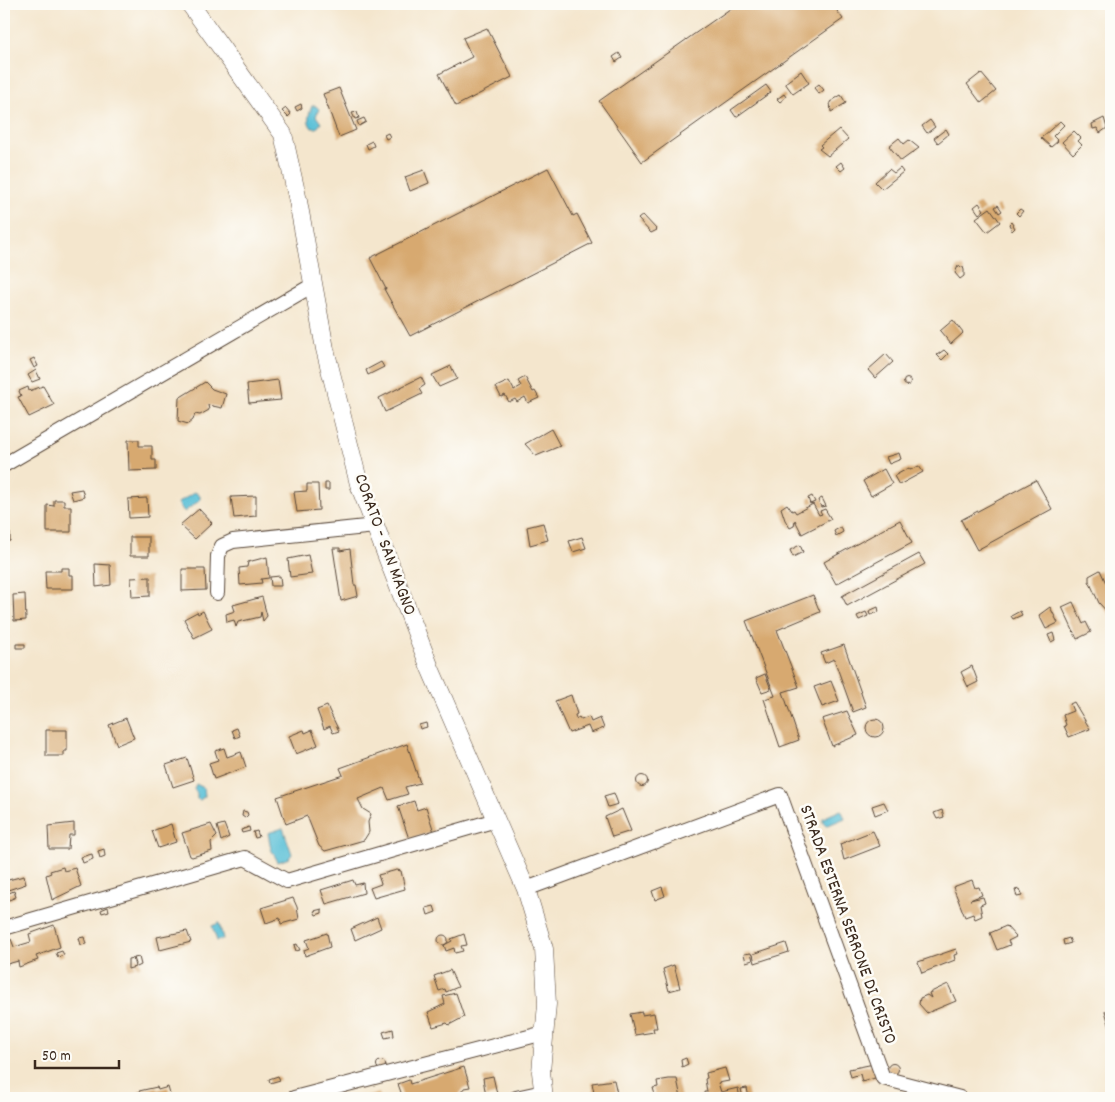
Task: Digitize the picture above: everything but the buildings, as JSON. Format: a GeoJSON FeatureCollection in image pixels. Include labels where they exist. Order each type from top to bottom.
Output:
{"type":"FeatureCollection","features":[{"type":"Feature","properties":{"kind":"main road","name":"CORATO - SAN MAGNO"},"geometry":{"type":"LineString","coordinates":[[190,4],[283,134],[298,201],[325,349],[359,484],[430,668],[526,889],[544,949],[547,1004],[540,1072],[544,1095]]}},
{"type":"Feature","properties":{"kind":"street"},"geometry":{"type":"LineString","coordinates":[[4,465],[313,285]]}},
{"type":"Feature","properties":{"kind":"street"},"geometry":{"type":"LineString","coordinates":[[218,593],[218,556],[222,546],[233,541],[375,526]]}},
{"type":"Feature","properties":{"kind":"street","name":"STRADA ESTERNA SERRONE DI CRISTO"},"geometry":{"type":"LineString","coordinates":[[526,889],[780,795],[883,1078],[960,1098]]}},
{"type":"Feature","properties":{"kind":"street"},"geometry":{"type":"LineString","coordinates":[[4,928],[245,858],[287,881],[496,820]]}},
{"type":"Feature","properties":{"kind":"street"},"geometry":{"type":"LineString","coordinates":[[294,1098],[544,1033]]}},
{"type":"Feature","properties":{"kind":"street"},"geometry":{"type":"LineString","coordinates":[[516,1098],[544,1095]]}},
{"type":"Feature","properties":{"kind":"green space"},"geometry":{"type":"Polygon","coordinates":[[[1108,1040],[1111,1040],[1111,1098],[1110,1098],[1108,1040]]]}},
{"type":"Feature","properties":{"kind":"water"},"geometry":{"type":"Polygon","coordinates":[[[312,106],[316,106],[319,109],[316,116],[321,123],[317,128],[312,128],[309,123],[312,106]]]}},
{"type":"Feature","properties":{"kind":"water"},"geometry":{"type":"Polygon","coordinates":[[[195,492],[200,496],[200,500],[184,512],[178,503],[195,492]]]}},
{"type":"Feature","properties":{"kind":"water"},"geometry":{"type":"Polygon","coordinates":[[[196,784],[204,788],[205,796],[200,800],[197,799],[194,789],[196,784]]]}},
{"type":"Feature","properties":{"kind":"water"},"geometry":{"type":"Polygon","coordinates":[[[841,810],[845,818],[826,826],[823,823],[823,818],[841,810]]]}},
{"type":"Feature","properties":{"kind":"water"},"geometry":{"type":"Polygon","coordinates":[[[283,828],[292,854],[289,858],[278,862],[271,849],[268,833],[283,828]]]}},
{"type":"Feature","properties":{"kind":"water"},"geometry":{"type":"Polygon","coordinates":[[[219,923],[223,939],[217,941],[212,926],[219,923]]]}}]}
